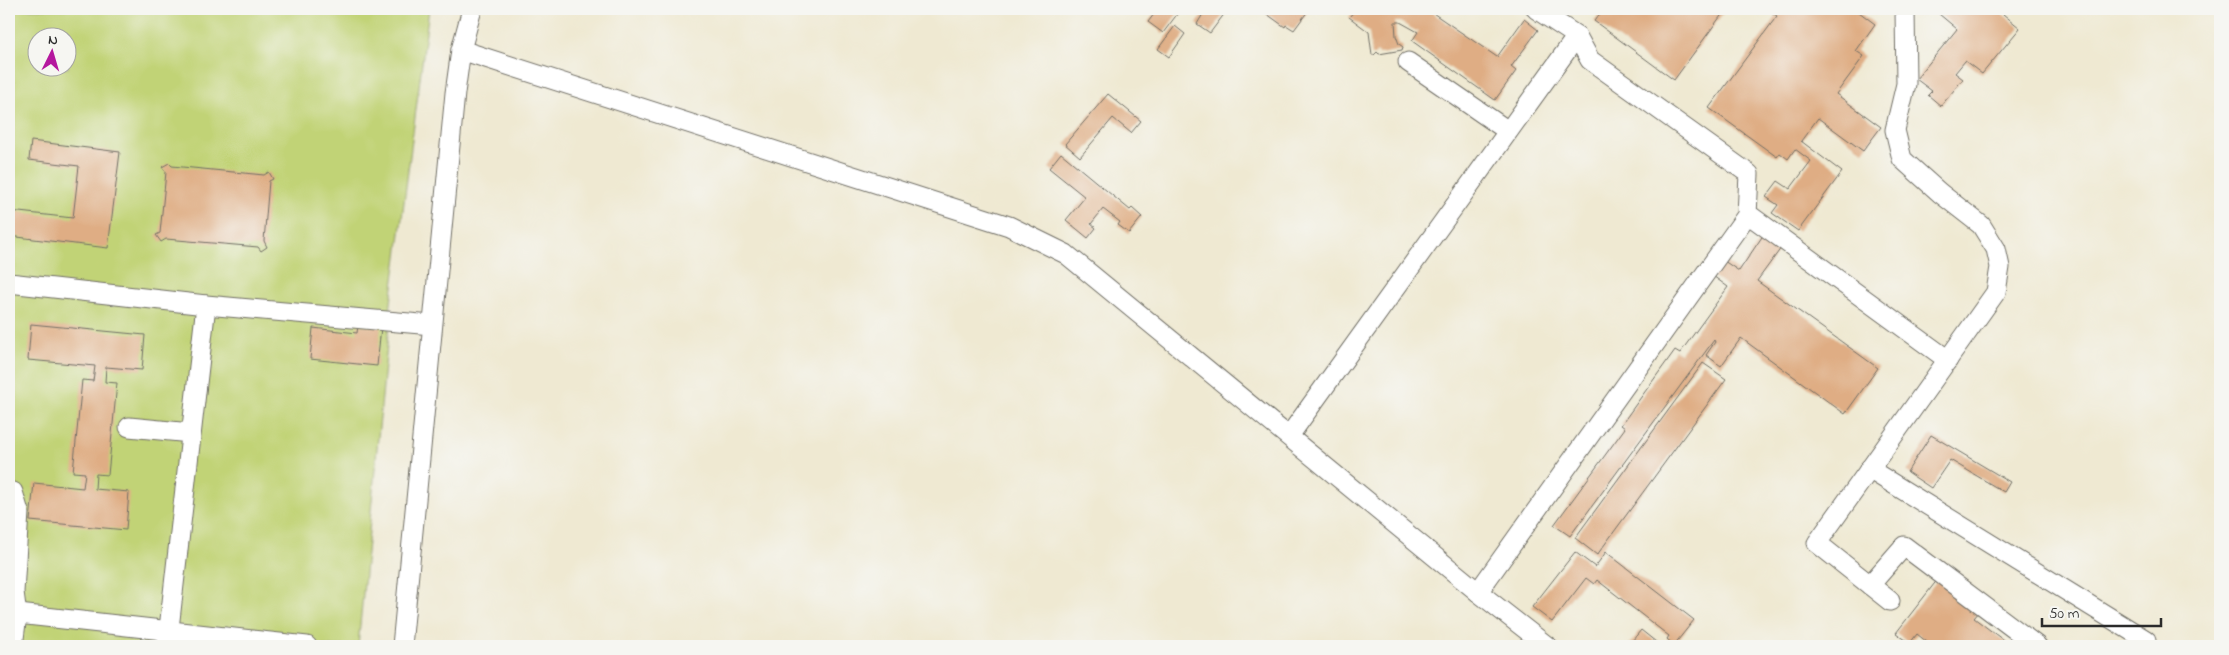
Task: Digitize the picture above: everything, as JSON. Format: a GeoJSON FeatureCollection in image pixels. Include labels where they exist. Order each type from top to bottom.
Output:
{"type":"FeatureCollection","features":[{"type":"Feature","properties":{"kind":"street"},"geometry":{"type":"LineString","coordinates":[[402,646],[455,93],[462,50],[472,9]]}},
{"type":"Feature","properties":{"kind":"street"},"geometry":{"type":"LineString","coordinates":[[1478,592],[1747,215],[1749,174],[1590,60],[1576,36],[1536,9]]}},
{"type":"Feature","properties":{"kind":"street"},"geometry":{"type":"LineString","coordinates":[[1890,601],[1817,543],[1996,292],[2000,267],[1996,249],[1981,225],[1940,193],[1902,159],[1895,130],[1906,84],[1905,9]]}},
{"type":"Feature","properties":{"kind":"street"},"geometry":{"type":"LineString","coordinates":[[1288,436],[1576,36]]}},
{"type":"Feature","properties":{"kind":"street"},"geometry":{"type":"LineString","coordinates":[[462,50],[1009,226],[1066,254],[1478,592],[1547,646]]}},
{"type":"Feature","properties":{"kind":"street"},"geometry":{"type":"LineString","coordinates":[[1408,62],[1508,131]]}},
{"type":"Feature","properties":{"kind":"street"},"geometry":{"type":"LineString","coordinates":[[1752,217],[1948,360]]}},
{"type":"Feature","properties":{"kind":"street"},"geometry":{"type":"LineString","coordinates":[[9,283],[206,305],[432,324]]}},
{"type":"Feature","properties":{"kind":"street"},"geometry":{"type":"LineString","coordinates":[[168,639],[206,305]]}},
{"type":"Feature","properties":{"kind":"street"},"geometry":{"type":"LineString","coordinates":[[129,427],[191,433]]}},
{"type":"Feature","properties":{"kind":"street"},"geometry":{"type":"LineString","coordinates":[[1869,469],[2146,640]]}},
{"type":"Feature","properties":{"kind":"street"},"geometry":{"type":"LineString","coordinates":[[9,492],[12,492],[20,512],[14,592],[13,646]]}},
{"type":"Feature","properties":{"kind":"street"},"geometry":{"type":"LineString","coordinates":[[1870,585],[1904,546],[2037,646]]}},
{"type":"Feature","properties":{"kind":"street"},"geometry":{"type":"LineString","coordinates":[[13,614],[168,639],[307,646]]}},
{"type":"Feature","properties":{"kind":"green space"},"geometry":{"type":"Polygon","coordinates":[[[9,9],[429,9],[391,303],[358,646],[9,646],[9,9]]]}},
{"type":"Feature","properties":{"kind":"building"},"geometry":{"type":"Polygon","coordinates":[[[1158,9],[1181,9],[1163,33],[1148,22],[1158,9]]]}},
{"type":"Feature","properties":{"kind":"building"},"geometry":{"type":"Polygon","coordinates":[[[1206,9],[1228,9],[1210,33],[1197,24],[1206,9]]]}},
{"type":"Feature","properties":{"kind":"building"},"geometry":{"type":"Polygon","coordinates":[[[1260,9],[1306,9],[1308,11],[1294,30],[1286,25],[1285,27],[1260,9]]]}},
{"type":"Feature","properties":{"kind":"building"},"geometry":{"type":"Polygon","coordinates":[[[1356,9],[1427,9],[1497,57],[1524,19],[1538,30],[1511,67],[1516,71],[1495,100],[1412,41],[1418,32],[1400,22],[1395,22],[1396,36],[1399,44],[1403,47],[1402,50],[1379,54],[1377,52],[1372,55],[1369,32],[1349,17],[1356,9]]]}},
{"type":"Feature","properties":{"kind":"building"},"geometry":{"type":"Polygon","coordinates":[[[1604,9],[1726,9],[1674,80],[1594,21],[1604,9]]]}},
{"type":"Feature","properties":{"kind":"building"},"geometry":{"type":"Polygon","coordinates":[[[1767,9],[1855,9],[1875,24],[1856,51],[1864,56],[1836,94],[1881,127],[1863,151],[1818,118],[1801,141],[1842,172],[1798,231],[1772,213],[1778,205],[1766,197],[1778,181],[1790,189],[1811,161],[1795,149],[1788,159],[1780,153],[1777,157],[1709,108],[1777,16],[1767,9]]]}},
{"type":"Feature","properties":{"kind":"building"},"geometry":{"type":"Polygon","coordinates":[[[1943,9],[2007,9],[2003,14],[2020,28],[1982,74],[1965,61],[1955,73],[1963,79],[1941,106],[1928,95],[1932,91],[1916,79],[1957,29],[1939,14],[1943,9]]]}},
{"type":"Feature","properties":{"kind":"building"},"geometry":{"type":"Polygon","coordinates":[[[1175,26],[1185,34],[1169,57],[1158,49],[1175,26]]]}},
{"type":"Feature","properties":{"kind":"building"},"geometry":{"type":"Polygon","coordinates":[[[1108,94],[1141,121],[1131,133],[1113,118],[1080,157],[1065,144],[1108,94]]]}},
{"type":"Feature","properties":{"kind":"building"},"geometry":{"type":"Polygon","coordinates":[[[31,141],[120,152],[108,248],[9,236],[10,211],[73,218],[79,166],[29,160],[31,141]]]}},
{"type":"Feature","properties":{"kind":"building"},"geometry":{"type":"Polygon","coordinates":[[[1061,153],[1130,210],[1132,208],[1142,217],[1129,233],[1118,225],[1120,222],[1103,209],[1091,224],[1096,228],[1088,238],[1066,220],[1085,197],[1049,168],[1061,153]]]}},
{"type":"Feature","properties":{"kind":"building"},"geometry":{"type":"Polygon","coordinates":[[[169,163],[172,166],[264,175],[269,172],[273,179],[269,181],[264,241],[267,247],[261,251],[258,247],[166,239],[161,242],[156,235],[160,233],[166,172],[162,167],[169,163]]]}},
{"type":"Feature","properties":{"kind":"building"},"geometry":{"type":"Polygon","coordinates":[[[1766,231],[1784,244],[1757,281],[1878,368],[1845,414],[1741,338],[1721,366],[1706,355],[1715,342],[1714,340],[1570,536],[1554,525],[1625,428],[1621,425],[1675,350],[1680,353],[1728,287],[1713,276],[1724,261],[1739,271],[1766,231]]]}},
{"type":"Feature","properties":{"kind":"building"},"geometry":{"type":"Polygon","coordinates":[[[31,324],[145,335],[142,370],[106,367],[105,382],[117,383],[108,475],[96,474],[95,489],[129,492],[126,530],[30,521],[34,483],[83,488],[85,473],[73,472],[82,380],[93,381],[95,366],[28,360],[31,324]]]}},
{"type":"Feature","properties":{"kind":"building"},"geometry":{"type":"Polygon","coordinates":[[[358,325],[381,327],[377,366],[310,359],[313,328],[357,333],[358,325]]]}},
{"type":"Feature","properties":{"kind":"building"},"geometry":{"type":"Polygon","coordinates":[[[1703,363],[1726,379],[1597,555],[1575,538],[1703,363]]]}},
{"type":"Feature","properties":{"kind":"building"},"geometry":{"type":"Polygon","coordinates":[[[1931,435],[2010,482],[2004,492],[1950,460],[1931,488],[1907,472],[1931,435]]]}},
{"type":"Feature","properties":{"kind":"building"},"geometry":{"type":"Polygon","coordinates":[[[1575,552],[1595,567],[1606,552],[1694,620],[1674,645],[1667,639],[1669,636],[1597,580],[1594,584],[1586,578],[1552,622],[1532,607],[1575,552]]]}},
{"type":"Feature","properties":{"kind":"building"},"geometry":{"type":"Polygon","coordinates":[[[1938,579],[1979,612],[1974,618],[2011,646],[1932,646],[1917,634],[1910,643],[1896,633],[1938,579]]]}},
{"type":"Feature","properties":{"kind":"building"},"geometry":{"type":"Polygon","coordinates":[[[1641,630],[1661,646],[1628,646],[1641,630]]]}}]}
